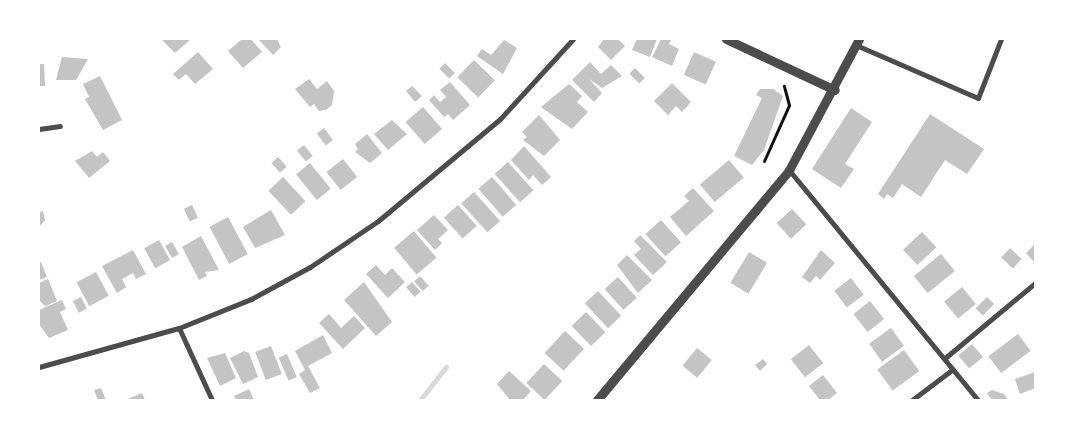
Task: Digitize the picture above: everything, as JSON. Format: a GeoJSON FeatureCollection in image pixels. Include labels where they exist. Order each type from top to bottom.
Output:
{"type":"FeatureCollection","features":[{"type":"Feature","properties":{"kind":"street"},"geometry":{"type":"LineString","coordinates":[[39,367],[180,328],[252,299],[310,267],[378,221],[500,119],[573,39]]}},
{"type":"Feature","properties":{"kind":"street"},"geometry":{"type":"LineString","coordinates":[[726,39],[835,90]]}},
{"type":"Feature","properties":{"kind":"street"},"geometry":{"type":"LineString","coordinates":[[597,400],[789,170],[835,90],[858,42],[978,98],[1001,39]]}},
{"type":"Feature","properties":{"kind":"street"},"geometry":{"type":"LineString","coordinates":[[39,129],[60,126]]}},
{"type":"Feature","properties":{"kind":"street"},"geometry":{"type":"LineString","coordinates":[[789,170],[978,400]]}},
{"type":"Feature","properties":{"kind":"street"},"geometry":{"type":"LineString","coordinates":[[945,358],[1035,283]]}},
{"type":"Feature","properties":{"kind":"street"},"geometry":{"type":"LineString","coordinates":[[180,328],[212,400]]}},
{"type":"Feature","properties":{"kind":"street"},"geometry":{"type":"LineString","coordinates":[[912,400],[953,369]]}},
{"type":"Feature","properties":{"kind":"path"},"geometry":{"type":"LineString","coordinates":[[764,161],[788,105],[784,86]]}},
{"type":"Feature","properties":{"kind":"building"},"geometry":{"type":"Polygon","coordinates":[[[161,39],[191,39],[175,53],[161,39]]]}},
{"type":"Feature","properties":{"kind":"building"},"geometry":{"type":"Polygon","coordinates":[[[242,39],[251,39],[262,52],[243,68],[228,51],[242,39]]]}},
{"type":"Feature","properties":{"kind":"building"},"geometry":{"type":"Polygon","coordinates":[[[258,39],[277,39],[281,47],[273,55],[258,39]]]}},
{"type":"Feature","properties":{"kind":"building"},"geometry":{"type":"Polygon","coordinates":[[[604,39],[618,39],[625,46],[611,60],[598,47],[604,39]]]}},
{"type":"Feature","properties":{"kind":"building"},"geometry":{"type":"Polygon","coordinates":[[[637,39],[657,39],[650,57],[632,50],[637,39]]]}},
{"type":"Feature","properties":{"kind":"building"},"geometry":{"type":"Polygon","coordinates":[[[661,39],[671,40],[669,44],[679,49],[672,66],[652,57],[661,39]]]}},
{"type":"Feature","properties":{"kind":"building"},"geometry":{"type":"Polygon","coordinates":[[[504,40],[517,48],[503,74],[477,56],[482,49],[491,55],[504,40]]]}},
{"type":"Feature","properties":{"kind":"building"},"geometry":{"type":"Polygon","coordinates":[[[198,52],[213,69],[195,84],[186,74],[179,80],[173,74],[198,52]]]}},
{"type":"Feature","properties":{"kind":"building"},"geometry":{"type":"Polygon","coordinates":[[[694,52],[716,62],[706,85],[684,75],[694,52]]]}},
{"type":"Feature","properties":{"kind":"building"},"geometry":{"type":"Polygon","coordinates":[[[62,57],[88,59],[76,80],[56,80],[62,57]]]}},
{"type":"Feature","properties":{"kind":"building"},"geometry":{"type":"Polygon","coordinates":[[[474,60],[495,80],[478,97],[457,77],[474,60]]]}},
{"type":"Feature","properties":{"kind":"building"},"geometry":{"type":"Polygon","coordinates":[[[590,62],[601,74],[611,65],[622,76],[602,88],[589,79],[602,93],[594,102],[572,80],[590,62]]]}},
{"type":"Feature","properties":{"kind":"building"},"geometry":{"type":"Polygon","coordinates":[[[445,63],[455,73],[449,79],[439,69],[445,63]]]}},
{"type":"Feature","properties":{"kind":"building"},"geometry":{"type":"Polygon","coordinates":[[[39,64],[44,64],[45,86],[39,86],[39,64]]]}},
{"type":"Feature","properties":{"kind":"building"},"geometry":{"type":"Polygon","coordinates":[[[635,68],[645,78],[639,84],[629,74],[635,68]]]}},
{"type":"Feature","properties":{"kind":"building"},"geometry":{"type":"Polygon","coordinates":[[[100,76],[122,120],[103,130],[85,99],[89,97],[83,84],[100,76]]]}},
{"type":"Feature","properties":{"kind":"building"},"geometry":{"type":"Polygon","coordinates":[[[309,79],[317,89],[327,81],[334,91],[332,105],[326,110],[319,111],[314,104],[310,107],[295,89],[309,79]]]}},
{"type":"Feature","properties":{"kind":"building"},"geometry":{"type":"Polygon","coordinates":[[[450,82],[470,105],[453,120],[448,114],[444,117],[429,100],[434,95],[440,102],[446,97],[440,90],[450,82]]]}},
{"type":"Feature","properties":{"kind":"building"},"geometry":{"type":"Polygon","coordinates":[[[672,83],[691,102],[682,112],[676,106],[668,115],[654,101],[672,83]]]}},
{"type":"Feature","properties":{"kind":"building"},"geometry":{"type":"Polygon","coordinates":[[[569,84],[582,96],[577,102],[588,112],[572,129],[541,107],[569,84]]]}},
{"type":"Feature","properties":{"kind":"building"},"geometry":{"type":"Polygon","coordinates":[[[412,86],[422,96],[415,102],[406,91],[412,86]]]}},
{"type":"Feature","properties":{"kind":"building"},"geometry":{"type":"Polygon","coordinates":[[[760,89],[773,89],[783,96],[764,150],[752,165],[734,156],[762,98],[756,95],[760,89]]]}},
{"type":"Feature","properties":{"kind":"building"},"geometry":{"type":"Polygon","coordinates":[[[423,107],[442,129],[425,144],[406,122],[423,107]]]}},
{"type":"Feature","properties":{"kind":"building"},"geometry":{"type":"Polygon","coordinates":[[[851,108],[872,122],[845,164],[854,169],[841,188],[812,169],[851,108]]]}},
{"type":"Feature","properties":{"kind":"building"},"geometry":{"type":"Polygon","coordinates":[[[930,114],[984,149],[967,174],[945,160],[921,197],[902,184],[893,198],[887,194],[884,199],[878,194],[930,114]]]}},
{"type":"Feature","properties":{"kind":"building"},"geometry":{"type":"Polygon","coordinates":[[[539,115],[560,140],[544,156],[523,140],[527,137],[522,132],[539,115]]]}},
{"type":"Feature","properties":{"kind":"building"},"geometry":{"type":"Polygon","coordinates":[[[392,120],[407,134],[388,150],[374,134],[392,120]]]}},
{"type":"Feature","properties":{"kind":"building"},"geometry":{"type":"Polygon","coordinates":[[[324,128],[333,140],[326,145],[317,133],[324,128]]]}},
{"type":"Feature","properties":{"kind":"building"},"geometry":{"type":"Polygon","coordinates":[[[367,134],[382,153],[370,163],[355,152],[358,149],[355,144],[367,134]]]}},
{"type":"Feature","properties":{"kind":"building"},"geometry":{"type":"Polygon","coordinates":[[[304,145],[313,156],[306,162],[297,151],[304,145]]]}},
{"type":"Feature","properties":{"kind":"building"},"geometry":{"type":"Polygon","coordinates":[[[524,146],[551,177],[542,185],[533,175],[529,180],[511,160],[524,146]]]}},
{"type":"Feature","properties":{"kind":"building"},"geometry":{"type":"Polygon","coordinates":[[[92,151],[97,157],[103,152],[110,161],[89,178],[75,161],[92,151]]]}},
{"type":"Feature","properties":{"kind":"building"},"geometry":{"type":"Polygon","coordinates":[[[278,157],[287,167],[280,173],[271,163],[278,157]]]}},
{"type":"Feature","properties":{"kind":"building"},"geometry":{"type":"Polygon","coordinates":[[[343,159],[357,177],[341,190],[326,172],[343,159]]]}},
{"type":"Feature","properties":{"kind":"building"},"geometry":{"type":"Polygon","coordinates":[[[729,160],[744,178],[715,202],[700,184],[729,160]]]}},
{"type":"Feature","properties":{"kind":"building"},"geometry":{"type":"Polygon","coordinates":[[[508,162],[533,190],[520,202],[495,174],[508,162]]]}},
{"type":"Feature","properties":{"kind":"building"},"geometry":{"type":"Polygon","coordinates":[[[310,163],[331,189],[317,200],[296,174],[310,163]]]}},
{"type":"Feature","properties":{"kind":"building"},"geometry":{"type":"Polygon","coordinates":[[[283,177],[306,201],[291,215],[268,191],[283,177]]]}},
{"type":"Feature","properties":{"kind":"building"},"geometry":{"type":"Polygon","coordinates":[[[492,177],[516,205],[503,217],[478,189],[492,177]]]}},
{"type":"Feature","properties":{"kind":"building"},"geometry":{"type":"Polygon","coordinates":[[[693,188],[714,211],[686,236],[670,217],[689,201],[684,196],[693,188]]]}},
{"type":"Feature","properties":{"kind":"building"},"geometry":{"type":"Polygon","coordinates":[[[474,192],[500,221],[487,232],[461,203],[474,192]]]}},
{"type":"Feature","properties":{"kind":"building"},"geometry":{"type":"Polygon","coordinates":[[[192,205],[198,218],[190,221],[184,209],[192,205]]]}},
{"type":"Feature","properties":{"kind":"building"},"geometry":{"type":"Polygon","coordinates":[[[458,205],[477,226],[463,239],[444,218],[458,205]]]}},
{"type":"Feature","properties":{"kind":"building"},"geometry":{"type":"Polygon","coordinates":[[[792,209],[806,224],[791,239],[777,223],[792,209]]]}},
{"type":"Feature","properties":{"kind":"building"},"geometry":{"type":"Polygon","coordinates":[[[271,210],[285,235],[255,248],[243,227],[271,210]]]}},
{"type":"Feature","properties":{"kind":"building"},"geometry":{"type":"Polygon","coordinates":[[[43,211],[45,220],[39,227],[39,212],[43,211]]]}},
{"type":"Feature","properties":{"kind":"building"},"geometry":{"type":"Polygon","coordinates":[[[434,215],[448,230],[438,239],[442,243],[435,250],[417,230],[434,215]]]}},
{"type":"Feature","properties":{"kind":"building"},"geometry":{"type":"Polygon","coordinates":[[[228,217],[248,254],[229,264],[209,227],[228,217]]]}},
{"type":"Feature","properties":{"kind":"building"},"geometry":{"type":"Polygon","coordinates":[[[661,220],[681,242],[665,256],[645,234],[661,220]]]}},
{"type":"Feature","properties":{"kind":"building"},"geometry":{"type":"Polygon","coordinates":[[[414,231],[436,258],[417,275],[394,248],[414,231]]]}},
{"type":"Feature","properties":{"kind":"building"},"geometry":{"type":"Polygon","coordinates":[[[922,232],[936,247],[917,265],[903,250],[922,232]]]}},
{"type":"Feature","properties":{"kind":"building"},"geometry":{"type":"Polygon","coordinates":[[[640,235],[667,262],[653,275],[634,255],[641,249],[634,241],[640,235]]]}},
{"type":"Feature","properties":{"kind":"building"},"geometry":{"type":"Polygon","coordinates":[[[201,236],[219,270],[205,272],[207,276],[199,280],[182,247],[201,236]]]}},
{"type":"Feature","properties":{"kind":"building"},"geometry":{"type":"Polygon","coordinates":[[[159,240],[170,260],[155,268],[144,248],[159,240]]]}},
{"type":"Feature","properties":{"kind":"building"},"geometry":{"type":"Polygon","coordinates":[[[172,242],[179,254],[172,258],[165,246],[172,242]]]}},
{"type":"Feature","properties":{"kind":"building"},"geometry":{"type":"Polygon","coordinates":[[[1035,244],[1035,263],[1026,253],[1035,244]]]}},
{"type":"Feature","properties":{"kind":"building"},"geometry":{"type":"Polygon","coordinates":[[[1010,248],[1022,259],[1013,268],[1001,258],[1010,248]]]}},
{"type":"Feature","properties":{"kind":"building"},"geometry":{"type":"Polygon","coordinates":[[[133,250],[146,274],[136,279],[133,273],[122,279],[126,287],[117,293],[102,266],[133,250]]]}},
{"type":"Feature","properties":{"kind":"building"},"geometry":{"type":"Polygon","coordinates":[[[821,250],[835,263],[820,280],[816,276],[810,283],[802,277],[821,250]]]}},
{"type":"Feature","properties":{"kind":"building"},"geometry":{"type":"Polygon","coordinates":[[[749,252],[767,263],[748,294],[730,283],[749,252]]]}},
{"type":"Feature","properties":{"kind":"building"},"geometry":{"type":"Polygon","coordinates":[[[941,254],[955,271],[928,293],[914,276],[941,254]]]}},
{"type":"Feature","properties":{"kind":"building"},"geometry":{"type":"Polygon","coordinates":[[[627,255],[652,280],[638,293],[617,265],[627,255]]]}},
{"type":"Feature","properties":{"kind":"building"},"geometry":{"type":"Polygon","coordinates":[[[41,262],[47,277],[39,280],[39,263],[41,262]]]}},
{"type":"Feature","properties":{"kind":"building"},"geometry":{"type":"Polygon","coordinates":[[[376,265],[385,275],[392,268],[405,282],[388,298],[366,274],[376,265]]]}},
{"type":"Feature","properties":{"kind":"building"},"geometry":{"type":"Polygon","coordinates":[[[96,272],[109,296],[89,306],[77,282],[96,272]]]}},
{"type":"Feature","properties":{"kind":"building"},"geometry":{"type":"Polygon","coordinates":[[[420,276],[429,286],[423,291],[414,281],[420,276]]]}},
{"type":"Feature","properties":{"kind":"building"},"geometry":{"type":"Polygon","coordinates":[[[618,277],[637,298],[623,310],[605,289],[618,277]]]}},
{"type":"Feature","properties":{"kind":"building"},"geometry":{"type":"Polygon","coordinates":[[[851,278],[864,295],[847,307],[834,291],[851,278]]]}},
{"type":"Feature","properties":{"kind":"building"},"geometry":{"type":"Polygon","coordinates":[[[48,279],[57,301],[45,306],[39,300],[39,283],[48,279]]]}},
{"type":"Feature","properties":{"kind":"building"},"geometry":{"type":"Polygon","coordinates":[[[364,282],[392,322],[376,336],[344,300],[364,282]]]}},
{"type":"Feature","properties":{"kind":"building"},"geometry":{"type":"Polygon","coordinates":[[[412,282],[421,292],[415,297],[406,287],[412,282]]]}},
{"type":"Feature","properties":{"kind":"building"},"geometry":{"type":"Polygon","coordinates":[[[962,287],[976,304],[958,319],[944,301],[962,287]]]}},
{"type":"Feature","properties":{"kind":"building"},"geometry":{"type":"Polygon","coordinates":[[[598,291],[621,316],[608,328],[585,303],[598,291]]]}},
{"type":"Feature","properties":{"kind":"building"},"geometry":{"type":"Polygon","coordinates":[[[81,297],[87,309],[79,313],[73,301],[81,297]]]}},
{"type":"Feature","properties":{"kind":"building"},"geometry":{"type":"Polygon","coordinates":[[[987,297],[994,304],[983,315],[976,308],[987,297]]]}},
{"type":"Feature","properties":{"kind":"building"},"geometry":{"type":"Polygon","coordinates":[[[62,300],[66,309],[60,312],[68,330],[49,338],[39,324],[39,310],[62,300]]]}},
{"type":"Feature","properties":{"kind":"building"},"geometry":{"type":"Polygon","coordinates":[[[870,301],[884,319],[868,332],[853,314],[870,301]]]}},
{"type":"Feature","properties":{"kind":"building"},"geometry":{"type":"Polygon","coordinates":[[[586,312],[605,332],[591,346],[572,326],[586,312]]]}},
{"type":"Feature","properties":{"kind":"building"},"geometry":{"type":"Polygon","coordinates":[[[329,314],[341,328],[354,316],[365,328],[343,349],[319,323],[329,314]]]}},
{"type":"Feature","properties":{"kind":"building"},"geometry":{"type":"Polygon","coordinates":[[[891,328],[904,346],[882,362],[869,344],[891,328]]]}},
{"type":"Feature","properties":{"kind":"building"},"geometry":{"type":"Polygon","coordinates":[[[565,331],[584,349],[564,371],[545,353],[565,331]]]}},
{"type":"Feature","properties":{"kind":"building"},"geometry":{"type":"Polygon","coordinates":[[[1018,334],[1031,351],[1001,373],[988,356],[1018,334]]]}},
{"type":"Feature","properties":{"kind":"building"},"geometry":{"type":"Polygon","coordinates":[[[323,335],[332,353],[308,366],[320,388],[310,393],[299,374],[305,370],[295,351],[323,335]]]}},
{"type":"Feature","properties":{"kind":"building"},"geometry":{"type":"Polygon","coordinates":[[[972,344],[983,357],[969,369],[958,356],[972,344]]]}},
{"type":"Feature","properties":{"kind":"building"},"geometry":{"type":"Polygon","coordinates":[[[809,345],[823,363],[805,377],[791,359],[809,345]]]}},
{"type":"Feature","properties":{"kind":"building"},"geometry":{"type":"Polygon","coordinates":[[[271,346],[282,374],[266,380],[255,352],[271,346]]]}},
{"type":"Feature","properties":{"kind":"building"},"geometry":{"type":"Polygon","coordinates":[[[697,348],[712,360],[697,378],[683,366],[697,348]]]}},
{"type":"Feature","properties":{"kind":"building"},"geometry":{"type":"Polygon","coordinates":[[[904,350],[919,371],[893,390],[877,369],[904,350]]]}},
{"type":"Feature","properties":{"kind":"building"},"geometry":{"type":"Polygon","coordinates":[[[244,351],[249,353],[258,377],[243,384],[230,358],[244,351]]]}},
{"type":"Feature","properties":{"kind":"building"},"geometry":{"type":"Polygon","coordinates":[[[225,353],[236,378],[220,386],[207,358],[225,353]]]}},
{"type":"Feature","properties":{"kind":"building"},"geometry":{"type":"Polygon","coordinates":[[[287,354],[297,377],[288,381],[279,358],[287,354]]]}},
{"type":"Feature","properties":{"kind":"building"},"geometry":{"type":"Polygon","coordinates":[[[763,359],[767,364],[760,371],[755,365],[763,359]]]}},
{"type":"Feature","properties":{"kind":"building"},"geometry":{"type":"Polygon","coordinates":[[[544,364],[562,381],[545,400],[526,383],[544,364]]]}},
{"type":"Feature","properties":{"kind":"building"},"geometry":{"type":"Polygon","coordinates":[[[509,371],[531,391],[523,400],[510,400],[497,384],[509,371]]]}},
{"type":"Feature","properties":{"kind":"building"},"geometry":{"type":"Polygon","coordinates":[[[1035,372],[1035,388],[1020,394],[1015,379],[1035,372]]]}},
{"type":"Feature","properties":{"kind":"building"},"geometry":{"type":"Polygon","coordinates":[[[823,375],[837,393],[828,400],[820,400],[809,386],[823,375]]]}},
{"type":"Feature","properties":{"kind":"building"},"geometry":{"type":"Polygon","coordinates":[[[101,388],[106,400],[98,400],[94,390],[101,388]]]}},
{"type":"Feature","properties":{"kind":"building"},"geometry":{"type":"Polygon","coordinates":[[[249,389],[254,400],[236,400],[234,396],[249,389]]]}},
{"type":"Feature","properties":{"kind":"building"},"geometry":{"type":"Polygon","coordinates":[[[992,390],[1004,394],[1008,400],[992,400],[987,393],[992,390]]]}},
{"type":"Feature","properties":{"kind":"building"},"geometry":{"type":"Polygon","coordinates":[[[142,393],[145,400],[125,400],[142,393]]]}},
{"type":"Feature","properties":{"kind":"waterway"},"geometry":{"type":"LineString","coordinates":[[420,400],[446,367]]}}]}
